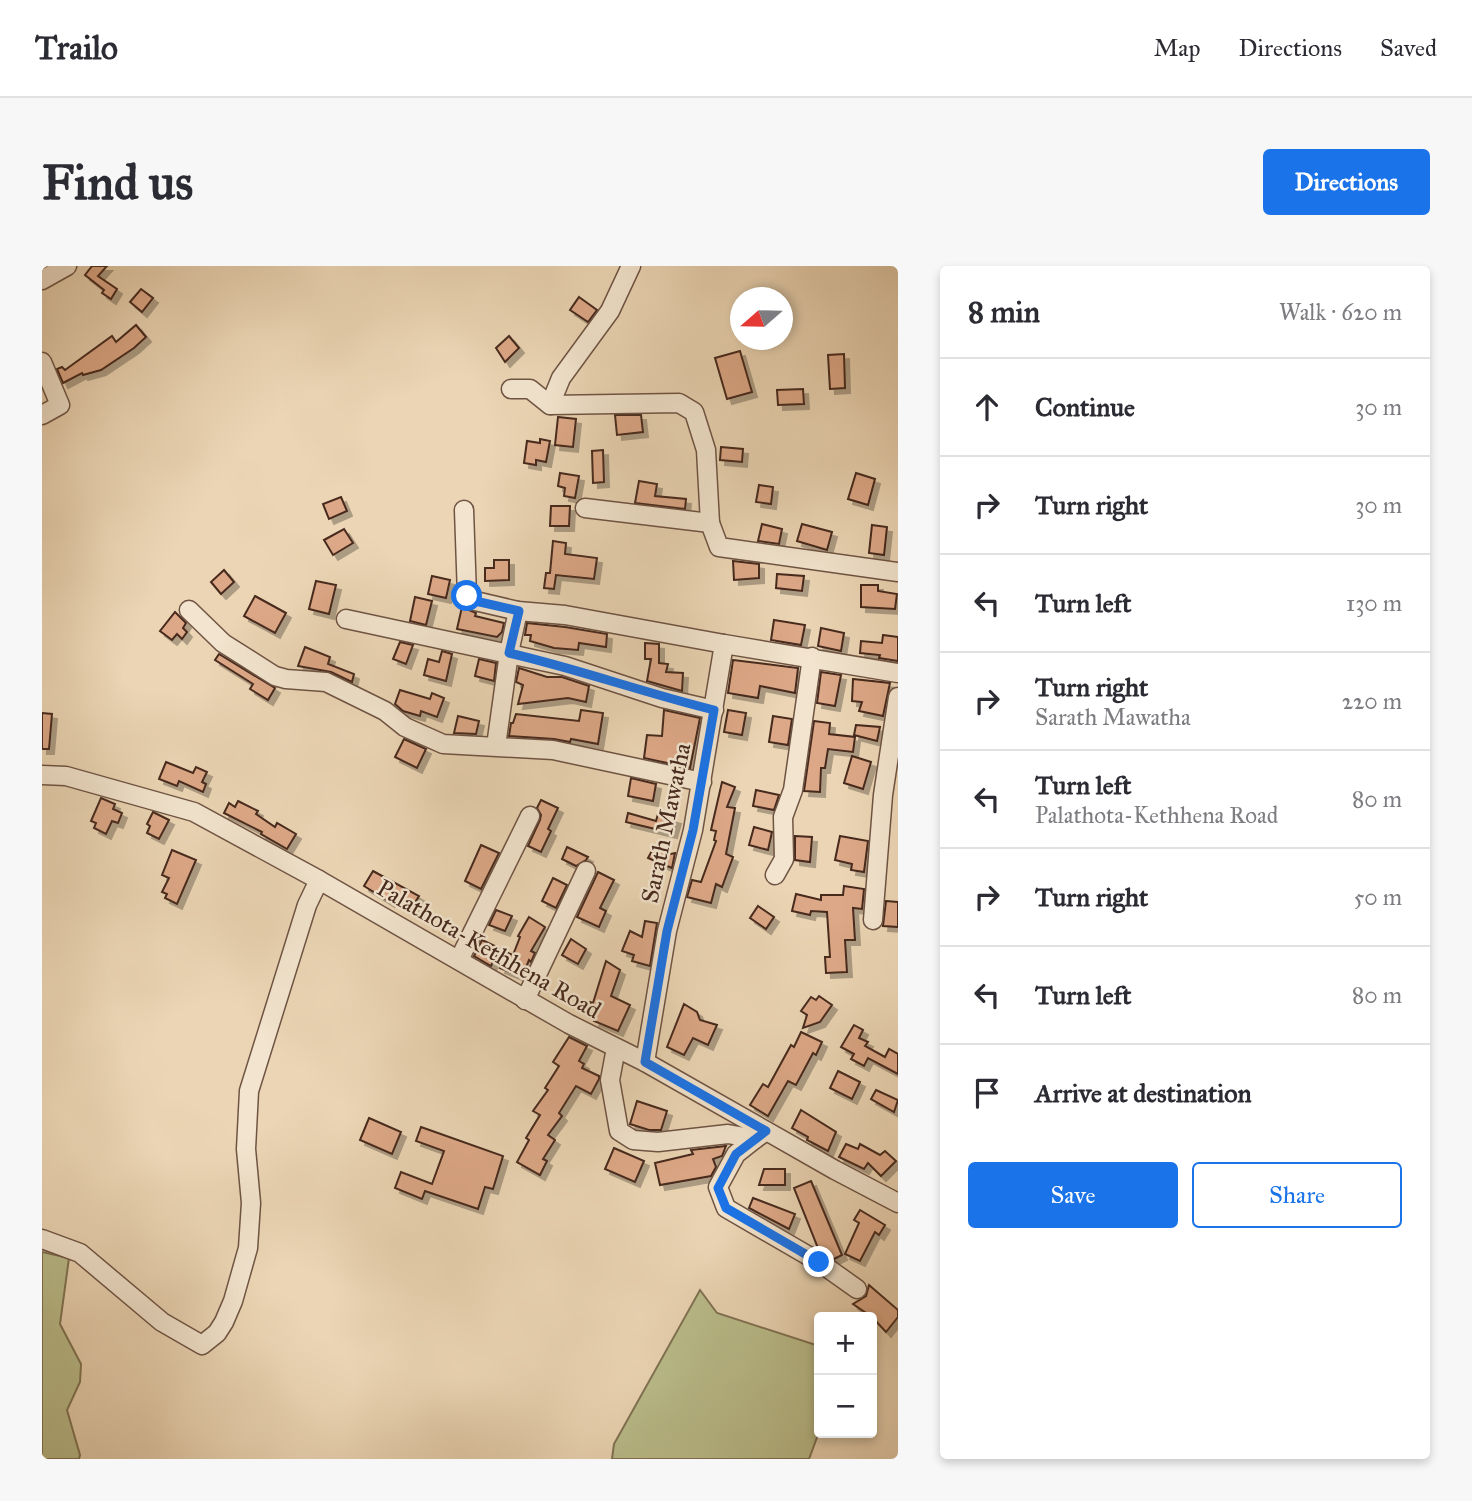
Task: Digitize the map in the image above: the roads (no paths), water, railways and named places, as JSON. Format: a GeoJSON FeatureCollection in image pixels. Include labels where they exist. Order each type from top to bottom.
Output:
{"type":"FeatureCollection","features":[{"type":"Feature","properties":{"kind":"street"},"geometry":{"type":"LineString","coordinates":[[42,280],[67,266]]}},
{"type":"Feature","properties":{"kind":"street"},"geometry":{"type":"LineString","coordinates":[[550,405],[561,378],[610,311],[631,266]]}},
{"type":"Feature","properties":{"kind":"street"},"geometry":{"type":"LineString","coordinates":[[42,415],[60,405],[43,369]]}},
{"type":"Feature","properties":{"kind":"street"},"geometry":{"type":"LineString","coordinates":[[510,389],[530,389],[550,405],[679,403],[694,412],[706,450],[710,523],[719,547],[898,572]]}},
{"type":"Feature","properties":{"kind":"street"},"geometry":{"type":"LineString","coordinates":[[585,509],[710,523]]}},
{"type":"Feature","properties":{"kind":"street"},"geometry":{"type":"LineString","coordinates":[[464,510],[467,596],[471,600],[519,611],[565,615],[898,673]]}},
{"type":"Feature","properties":{"kind":"street"},"geometry":{"type":"LineString","coordinates":[[189,610],[223,643],[275,676],[326,682],[384,711],[405,727],[443,744],[553,750],[702,782]]}},
{"type":"Feature","properties":{"kind":"street"},"geometry":{"type":"LineString","coordinates":[[496,747],[509,653],[519,611]]}},
{"type":"Feature","properties":{"kind":"street"},"geometry":{"type":"LineString","coordinates":[[346,619],[565,666],[662,698],[714,710]]}},
{"type":"Feature","properties":{"kind":"street","name":"Sarath Mawatha"},"geometry":{"type":"LineString","coordinates":[[645,1062],[667,931],[693,830],[724,644]]}},
{"type":"Feature","properties":{"kind":"street"},"geometry":{"type":"LineString","coordinates":[[775,875],[784,859],[783,817],[793,790],[812,657]]}},
{"type":"Feature","properties":{"kind":"street"},"geometry":{"type":"LineString","coordinates":[[873,920],[883,795],[898,697]]}},
{"type":"Feature","properties":{"kind":"street","name":"Palathota-Kethhena Road"},"geometry":{"type":"LineString","coordinates":[[42,775],[66,776],[194,812],[319,880],[525,1000],[645,1062],[760,1135],[898,1203]]}},
{"type":"Feature","properties":{"kind":"street"},"geometry":{"type":"LineString","coordinates":[[459,961],[530,816]]}},
{"type":"Feature","properties":{"kind":"street"},"geometry":{"type":"LineString","coordinates":[[525,1000],[586,871]]}},
{"type":"Feature","properties":{"kind":"street"},"geometry":{"type":"LineString","coordinates":[[42,1239],[80,1253],[162,1322],[202,1345],[216,1333],[233,1301],[248,1248],[251,1203],[246,1149],[249,1091],[307,905],[319,880]]}},
{"type":"Feature","properties":{"kind":"street"},"geometry":{"type":"LineString","coordinates":[[616,1048],[610,1080],[619,1131],[626,1136],[633,1140],[658,1142],[728,1134],[760,1135]]}},
{"type":"Feature","properties":{"kind":"street"},"geometry":{"type":"LineString","coordinates":[[760,1135],[736,1154],[718,1188],[726,1208],[819,1262],[857,1289]]}}]}
